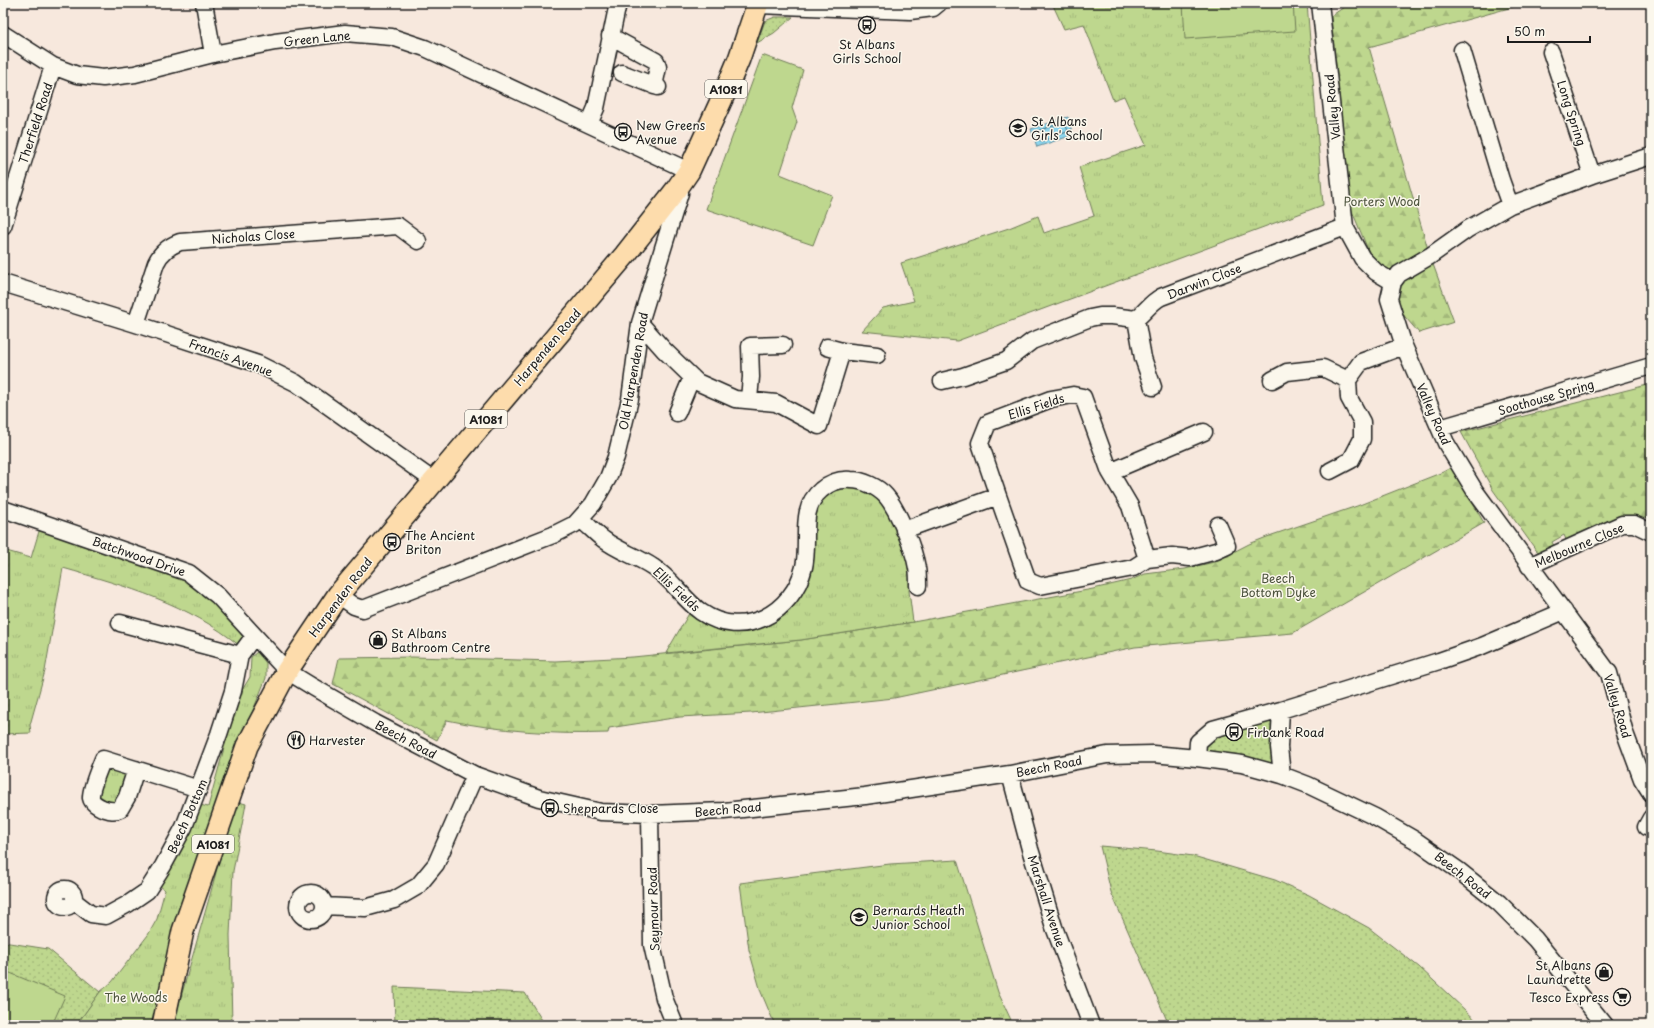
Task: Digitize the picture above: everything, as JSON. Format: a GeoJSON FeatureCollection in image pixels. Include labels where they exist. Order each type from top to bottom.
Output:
{"type":"FeatureCollection","features":[{"type":"Feature","properties":{"kind":"main road","name":"Harpenden Road"},"geometry":{"type":"LineString","coordinates":[[163,1025],[183,931],[246,746],[287,671],[338,595],[625,255],[676,190],[689,171],[726,90],[758,4]]}},
{"type":"Feature","properties":{"kind":"street"},"geometry":{"type":"LineString","coordinates":[[204,3],[213,54]]}},
{"type":"Feature","properties":{"kind":"street"},"geometry":{"type":"LineString","coordinates":[[589,124],[596,108],[618,3]]}},
{"type":"Feature","properties":{"kind":"street"},"geometry":{"type":"LineString","coordinates":[[758,4],[910,11],[933,8],[939,3]]}},
{"type":"Feature","properties":{"kind":"street","name":"Valley Road"},"geometry":{"type":"LineString","coordinates":[[1320,3],[1345,227],[1362,258],[1376,272],[1393,282],[1389,299],[1404,346],[1446,443],[1475,491],[1609,672],[1625,733],[1642,779],[1651,793]]}},
{"type":"Feature","properties":{"kind":"street","name":"Green Lane"},"geometry":{"type":"LineString","coordinates":[[3,34],[53,66],[77,75],[103,78],[135,74],[213,54],[275,42],[345,33],[392,36],[425,48],[689,171]]}},
{"type":"Feature","properties":{"kind":"street"},"geometry":{"type":"LineString","coordinates":[[610,36],[656,61],[658,67],[656,90]]}},
{"type":"Feature","properties":{"kind":"street"},"geometry":{"type":"LineString","coordinates":[[1462,50],[1500,180],[1510,204]]}},
{"type":"Feature","properties":{"kind":"street","name":"Long Spring"},"geometry":{"type":"LineString","coordinates":[[1551,52],[1592,174]]}},
{"type":"Feature","properties":{"kind":"street","name":"Therfield Road"},"geometry":{"type":"LineString","coordinates":[[3,226],[8,190],[53,66]]}},
{"type":"Feature","properties":{"kind":"street"},"geometry":{"type":"LineString","coordinates":[[656,90],[665,71]]}},
{"type":"Feature","properties":{"kind":"street"},"geometry":{"type":"LineString","coordinates":[[622,73],[656,90]]}},
{"type":"Feature","properties":{"kind":"street"},"geometry":{"type":"LineString","coordinates":[[1393,282],[1399,274],[1510,204],[1592,174],[1651,156]]}},
{"type":"Feature","properties":{"kind":"street","name":"Old Harpenden Road"},"geometry":{"type":"LineString","coordinates":[[338,595],[354,606],[363,609],[553,536],[575,524],[593,504],[601,492],[616,457],[630,399],[640,323],[680,193]]}},
{"type":"Feature","properties":{"kind":"street","name":"Nicholas Close"},"geometry":{"type":"LineString","coordinates":[[136,324],[156,263],[164,251],[180,242],[398,226],[418,240]]}},
{"type":"Feature","properties":{"kind":"street","name":"Darwin Close"},"geometry":{"type":"LineString","coordinates":[[1136,319],[1143,314],[1153,301],[1161,297],[1345,227]]}},
{"type":"Feature","properties":{"kind":"street","name":"Francis Avenue"},"geometry":{"type":"LineString","coordinates":[[3,283],[258,364],[296,383],[434,481]]}},
{"type":"Feature","properties":{"kind":"street"},"geometry":{"type":"LineString","coordinates":[[942,381],[963,376],[1006,361],[1032,341],[1090,318],[1100,316],[1136,319],[1143,358],[1153,387]]}},
{"type":"Feature","properties":{"kind":"street"},"geometry":{"type":"LineString","coordinates":[[640,323],[664,350],[697,382],[735,399],[748,399],[776,403],[818,426],[835,349],[876,355]]}},
{"type":"Feature","properties":{"kind":"street"},"geometry":{"type":"LineString","coordinates":[[748,399],[751,377],[750,346],[783,345]]}},
{"type":"Feature","properties":{"kind":"street"},"geometry":{"type":"LineString","coordinates":[[1330,471],[1351,460],[1362,439],[1362,422],[1349,398],[1348,380],[1361,362],[1404,346]]}},
{"type":"Feature","properties":{"kind":"street","name":"Soothouse Spring"},"geometry":{"type":"LineString","coordinates":[[1440,428],[1651,366]]}},
{"type":"Feature","properties":{"kind":"street"},"geometry":{"type":"LineString","coordinates":[[1272,380],[1287,372],[1324,368],[1348,380]]}},
{"type":"Feature","properties":{"kind":"street"},"geometry":{"type":"LineString","coordinates":[[677,413],[692,377]]}},
{"type":"Feature","properties":{"kind":"street","name":"Ellis Fields"},"geometry":{"type":"LineString","coordinates":[[1147,559],[1130,506],[1110,472],[1083,397],[1072,395],[1050,399],[988,423],[980,443],[1028,581],[1040,586],[1133,568],[1147,559],[1172,556],[1190,558],[1216,551],[1227,546],[1218,525]]}},
{"type":"Feature","properties":{"kind":"street"},"geometry":{"type":"LineString","coordinates":[[1110,472],[1204,432]]}},
{"type":"Feature","properties":{"kind":"street","name":"Ellis Fields"},"geometry":{"type":"LineString","coordinates":[[580,519],[603,539],[654,567],[702,612],[714,619],[735,624],[758,621],[769,616],[788,600],[795,589],[804,568],[806,552],[806,514],[814,498],[826,486],[844,480],[861,481],[870,484],[885,495],[896,511],[916,563],[918,586]]}},
{"type":"Feature","properties":{"kind":"street"},"geometry":{"type":"LineString","coordinates":[[904,530],[998,496]]}},
{"type":"Feature","properties":{"kind":"street","name":"Batchwood Drive"},"geometry":{"type":"LineString","coordinates":[[3,509],[190,573],[218,596],[287,671]]}},
{"type":"Feature","properties":{"kind":"street","name":"Melbourne Close"},"geometry":{"type":"LineString","coordinates":[[1530,566],[1622,524],[1634,524],[1651,532]]}},
{"type":"Feature","properties":{"kind":"street"},"geometry":{"type":"LineString","coordinates":[[1197,758],[1198,742],[1213,730],[1482,646],[1564,611]]}},
{"type":"Feature","properties":{"kind":"street"},"geometry":{"type":"LineString","coordinates":[[120,623],[240,655],[254,636]]}},
{"type":"Feature","properties":{"kind":"street","name":"Beech Bottom"},"geometry":{"type":"LineString","coordinates":[[74,901],[91,914],[106,916],[128,904],[146,891],[177,843],[200,789],[233,691],[240,655]]}},
{"type":"Feature","properties":{"kind":"street","name":"Beech Road"},"geometry":{"type":"LineString","coordinates":[[287,671],[375,723],[475,775],[539,798],[594,811],[650,814],[724,810],[865,796],[1010,774],[1107,755],[1152,754],[1242,764],[1282,775],[1308,785],[1375,817],[1415,840],[1458,870],[1499,903],[1534,939],[1605,1025]]}},
{"type":"Feature","properties":{"kind":"street"},"geometry":{"type":"LineString","coordinates":[[1281,710],[1279,747],[1282,775]]}},
{"type":"Feature","properties":{"kind":"street"},"geometry":{"type":"LineString","coordinates":[[136,769],[200,789]]}},
{"type":"Feature","properties":{"kind":"street","name":"Marshall Avenue"},"geometry":{"type":"LineString","coordinates":[[1010,774],[1030,849],[1054,927],[1091,1025]]}},
{"type":"Feature","properties":{"kind":"street"},"geometry":{"type":"LineString","coordinates":[[324,906],[365,908],[394,900],[418,886],[436,864],[475,775]]}},
{"type":"Feature","properties":{"kind":"street","name":"Seymour Road"},"geometry":{"type":"LineString","coordinates":[[650,814],[652,945],[664,998],[675,1025]]}},
{"type":"Feature","properties":{"kind":"green space"},"geometry":{"type":"Polygon","coordinates":[[[1052,3],[1307,3],[1323,205],[957,341],[862,331],[883,308],[914,301],[901,263],[1009,228],[1038,216],[1044,233],[1094,216],[1079,167],[1146,145],[1124,96],[1113,100],[1084,24],[1064,29],[1052,3]]]}},
{"type":"Feature","properties":{"kind":"green space"},"geometry":{"type":"Polygon","coordinates":[[[1183,3],[1293,3],[1295,31],[1185,39],[1183,3]]]}},
{"type":"Feature","properties":{"kind":"green space","name":"Porters Wood"},"geometry":{"type":"Polygon","coordinates":[[[1350,3],[1527,3],[1369,47],[1430,256],[1454,322],[1419,333],[1387,296],[1350,206],[1331,16],[1350,3]]]}},
{"type":"Feature","properties":{"kind":"green space"},"geometry":{"type":"Polygon","coordinates":[[[775,17],[793,17],[774,33],[757,43],[765,21],[775,17]]]}},
{"type":"Feature","properties":{"kind":"green space"},"geometry":{"type":"Polygon","coordinates":[[[762,55],[803,70],[792,108],[797,122],[780,174],[832,195],[813,245],[706,209],[762,55]]]}},
{"type":"Feature","properties":{"kind":"green space"},"geometry":{"type":"Polygon","coordinates":[[[1651,384],[1651,517],[1635,519],[1567,542],[1564,535],[1552,542],[1555,548],[1540,553],[1536,550],[1493,490],[1461,432],[1651,384]]]}},
{"type":"Feature","properties":{"kind":"green space","name":"Beech Bottom Dyke"},"geometry":{"type":"Polygon","coordinates":[[[1452,467],[1484,523],[1293,633],[1135,647],[894,698],[751,713],[680,717],[609,728],[608,733],[527,731],[486,727],[447,720],[437,740],[333,684],[339,658],[413,657],[555,661],[633,657],[801,640],[913,622],[1093,589],[1131,580],[1145,574],[1185,569],[1214,562],[1249,544],[1357,506],[1443,472],[1452,467]]]}},
{"type":"Feature","properties":{"kind":"green space"},"geometry":{"type":"Polygon","coordinates":[[[857,485],[885,502],[904,547],[911,572],[909,591],[913,622],[801,640],[666,653],[691,610],[703,619],[783,612],[813,510],[831,488],[857,485]]]}},
{"type":"Feature","properties":{"kind":"green space"},"geometry":{"type":"Polygon","coordinates":[[[40,528],[191,581],[224,611],[243,637],[244,642],[240,646],[220,631],[200,619],[156,598],[63,568],[45,671],[30,725],[31,733],[3,734],[3,550],[31,558],[40,528]]]}},
{"type":"Feature","properties":{"kind":"green space","name":"The Woods"},"geometry":{"type":"Polygon","coordinates":[[[257,652],[266,663],[266,678],[236,753],[158,1025],[79,1025],[80,1020],[100,992],[112,982],[148,935],[157,919],[165,890],[155,882],[196,804],[208,807],[238,697],[250,677],[251,657],[257,652]]]}},
{"type":"Feature","properties":{"kind":"green space"},"geometry":{"type":"Polygon","coordinates":[[[1281,710],[1282,775],[1197,758],[1198,742],[1281,710]]]}},
{"type":"Feature","properties":{"kind":"green space"},"geometry":{"type":"Polygon","coordinates":[[[105,767],[129,773],[117,805],[98,800],[103,770],[105,767]]]}},
{"type":"Feature","properties":{"kind":"green space","name":"The Woods"},"geometry":{"type":"Polygon","coordinates":[[[235,801],[246,804],[233,871],[230,935],[232,1025],[173,1025],[210,895],[235,801]]]}},
{"type":"Feature","properties":{"kind":"green space"},"geometry":{"type":"Polygon","coordinates":[[[1100,846],[1193,856],[1275,880],[1309,895],[1369,928],[1419,967],[1481,1025],[1169,1025],[1111,892],[1100,846]]]}},
{"type":"Feature","properties":{"kind":"green space","name":"Bernards Heath Junior School"},"geometry":{"type":"Polygon","coordinates":[[[957,860],[998,992],[1011,1020],[1001,1019],[941,1025],[775,1025],[761,992],[749,950],[740,883],[890,864],[957,860]]]}},
{"type":"Feature","properties":{"kind":"green space"},"geometry":{"type":"Polygon","coordinates":[[[3,942],[48,949],[100,992],[80,1020],[79,1025],[3,1025],[3,942]]]}},
{"type":"Feature","properties":{"kind":"green space"},"geometry":{"type":"Polygon","coordinates":[[[3,970],[65,996],[52,1025],[3,1025],[3,970]]]}},
{"type":"Feature","properties":{"kind":"green space"},"geometry":{"type":"Polygon","coordinates":[[[394,987],[525,993],[545,1025],[395,1025],[394,987]]]}},
{"type":"Feature","properties":{"kind":"water"},"geometry":{"type":"Polygon","coordinates":[[[1068,117],[1073,135],[1037,147],[1031,129],[1068,117]]]}},
{"type":"Feature","properties":{"kind":"place","name":"St Albans Girls School"},"geometry":{"type":"Point","coordinates":[867,25]}},
{"type":"Feature","properties":{"kind":"place","name":"St Albans Girls' School"},"geometry":{"type":"Point","coordinates":[1018,128]}},
{"type":"Feature","properties":{"kind":"place","name":"New Greens Avenue"},"geometry":{"type":"Point","coordinates":[623,132]}},
{"type":"Feature","properties":{"kind":"place","name":"The Ancient Briton"},"geometry":{"type":"Point","coordinates":[392,542]}},
{"type":"Feature","properties":{"kind":"place","name":"St Albans Bathroom Centre"},"geometry":{"type":"Point","coordinates":[378,640]}},
{"type":"Feature","properties":{"kind":"place","name":"Firbank Road"},"geometry":{"type":"Point","coordinates":[1234,732]}},
{"type":"Feature","properties":{"kind":"place","name":"Harvester"},"geometry":{"type":"Point","coordinates":[296,740]}},
{"type":"Feature","properties":{"kind":"place","name":"Sheppards Close"},"geometry":{"type":"Point","coordinates":[550,808]}},
{"type":"Feature","properties":{"kind":"place","name":"Bernards Heath Junior School"},"geometry":{"type":"Point","coordinates":[859,917]}},
{"type":"Feature","properties":{"kind":"place","name":"St Albans Laundrette"},"geometry":{"type":"Point","coordinates":[1604,972]}},
{"type":"Feature","properties":{"kind":"place","name":"Tesco Express"},"geometry":{"type":"Point","coordinates":[1622,997]}}]}
